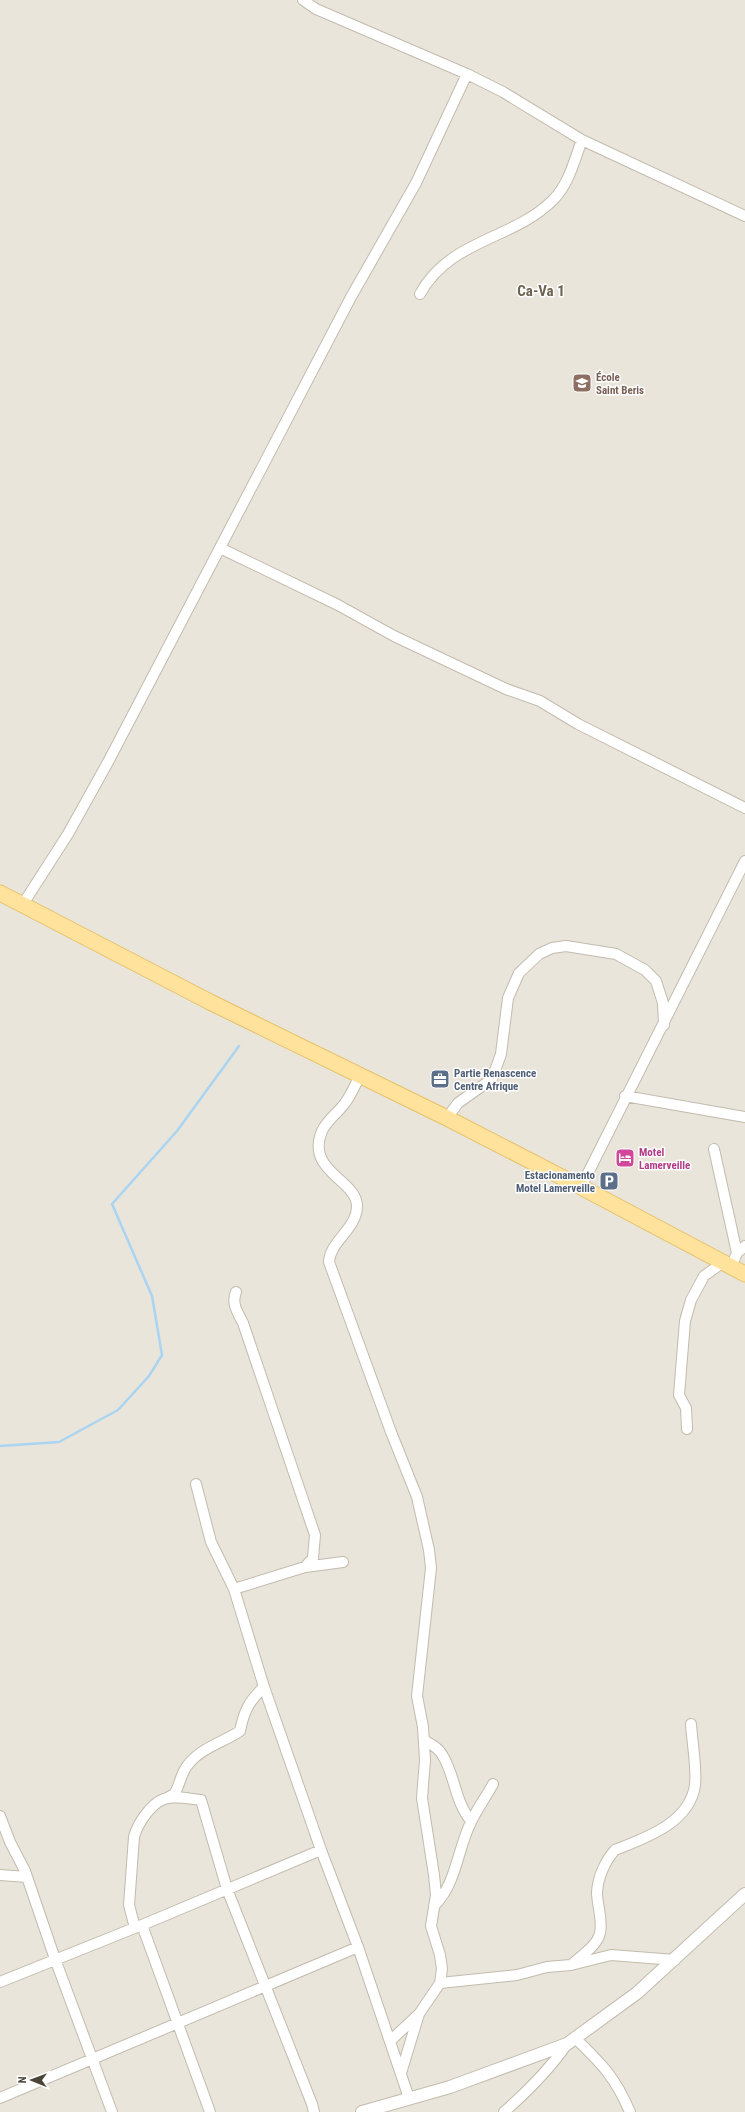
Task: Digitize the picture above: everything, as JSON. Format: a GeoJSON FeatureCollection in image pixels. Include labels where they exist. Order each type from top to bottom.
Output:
{"type":"FeatureCollection","features":[{"type":"Feature","properties":{"kind":"main road"},"geometry":{"type":"LineString","coordinates":[[0,893],[169,981],[581,1186],[745,1274]]}},
{"type":"Feature","properties":{"kind":"street"},"geometry":{"type":"LineString","coordinates":[[303,0],[318,4],[467,74],[503,92],[582,140],[745,216]]}},
{"type":"Feature","properties":{"kind":"street"},"geometry":{"type":"LineString","coordinates":[[23,904],[68,834],[351,297],[416,183],[467,74]]}},
{"type":"Feature","properties":{"kind":"street"},"geometry":{"type":"LineString","coordinates":[[420,294],[428,280],[440,267],[476,244],[532,216],[553,200],[568,180],[582,140]]}},
{"type":"Feature","properties":{"kind":"street"},"geometry":{"type":"LineString","coordinates":[[220,548],[338,605],[394,636],[506,689],[540,701],[578,724],[745,808]]}},
{"type":"Feature","properties":{"kind":"street"},"geometry":{"type":"LineString","coordinates":[[581,1186],[625,1096],[664,1025],[745,861]]}},
{"type":"Feature","properties":{"kind":"street"},"geometry":{"type":"LineString","coordinates":[[447,1118],[458,1103],[492,1079],[502,1054],[508,998],[519,973],[539,954],[552,948],[566,946],[616,954],[645,970],[656,981],[663,1003],[664,1025]]}},
{"type":"Feature","properties":{"kind":"street"},"geometry":{"type":"LineString","coordinates":[[360,1076],[345,1103],[329,1120],[322,1131],[320,1140],[320,1151],[324,1164],[333,1175],[354,1194],[357,1200],[354,1218],[344,1235],[331,1251],[329,1262],[388,1425],[417,1497],[429,1550],[430,1585],[417,1686],[425,1760],[422,1798],[436,1894],[431,1926],[440,1954],[440,1984],[419,2014],[390,2041]]}},
{"type":"Feature","properties":{"kind":"street"},"geometry":{"type":"LineString","coordinates":[[625,1096],[745,1117]]}},
{"type":"Feature","properties":{"kind":"street"},"geometry":{"type":"LineString","coordinates":[[687,1429],[686,1408],[679,1395],[685,1321],[691,1300],[704,1276],[727,1265],[741,1249],[714,1149]]}},
{"type":"Feature","properties":{"kind":"street"},"geometry":{"type":"LineString","coordinates":[[236,1292],[233,1298],[234,1307],[243,1323],[315,1535],[313,1558],[305,1567]]}},
{"type":"Feature","properties":{"kind":"street"},"geometry":{"type":"LineString","coordinates":[[196,1484],[211,1542],[234,1590],[264,1687],[321,1850],[358,1947],[409,2098]]}},
{"type":"Feature","properties":{"kind":"street"},"geometry":{"type":"LineString","coordinates":[[234,1590],[305,1567],[344,1562]]}},
{"type":"Feature","properties":{"kind":"street"},"geometry":{"type":"LineString","coordinates":[[210,2112],[178,2023],[129,1905],[134,1837],[136,1827],[153,1807],[163,1799],[174,1794],[186,1767],[194,1757],[240,1731],[242,1719],[250,1700],[264,1687]]}},
{"type":"Feature","properties":{"kind":"street"},"geometry":{"type":"LineString","coordinates":[[571,1965],[594,1944],[600,1933],[600,1912],[597,1893],[600,1876],[610,1856],[615,1850],[665,1827],[689,1805],[695,1785],[691,1724]]}},
{"type":"Feature","properties":{"kind":"street"},"geometry":{"type":"LineString","coordinates":[[424,1740],[435,1747],[443,1755],[459,1801],[465,1814],[471,1821]]}},
{"type":"Feature","properties":{"kind":"street"},"geometry":{"type":"LineString","coordinates":[[434,1906],[443,1896],[451,1882],[471,1821],[493,1784]]}},
{"type":"Feature","properties":{"kind":"street"},"geometry":{"type":"LineString","coordinates":[[163,1799],[180,1798],[201,1800],[227,1889],[314,2112]]}},
{"type":"Feature","properties":{"kind":"street"},"geometry":{"type":"LineString","coordinates":[[0,1816],[10,1842],[27,1878],[55,1960],[94,2059],[112,2112]]}},
{"type":"Feature","properties":{"kind":"street"},"geometry":{"type":"LineString","coordinates":[[0,1982],[139,1927],[321,1850]]}},
{"type":"Feature","properties":{"kind":"street"},"geometry":{"type":"LineString","coordinates":[[0,1875],[27,1878]]}},
{"type":"Feature","properties":{"kind":"street"},"geometry":{"type":"LineString","coordinates":[[362,2112],[450,2087],[571,2041],[637,1993],[675,1960],[745,1894]]}},
{"type":"Feature","properties":{"kind":"street"},"geometry":{"type":"LineString","coordinates":[[0,2098],[358,1947]]}},
{"type":"Feature","properties":{"kind":"street"},"geometry":{"type":"LineString","coordinates":[[440,1984],[517,1975],[547,1967],[571,1965],[611,1955],[675,1960]]}},
{"type":"Feature","properties":{"kind":"street"},"geometry":{"type":"LineString","coordinates":[[401,2073],[419,2014]]}},
{"type":"Feature","properties":{"kind":"street"},"geometry":{"type":"LineString","coordinates":[[504,2112],[526,2093],[552,2066],[571,2041]]}},
{"type":"Feature","properties":{"kind":"street"},"geometry":{"type":"LineString","coordinates":[[571,2041],[605,2068],[617,2083],[630,2112]]}},
{"type":"Feature","properties":{"kind":"shaded area"},"geometry":{"type":"Polygon","coordinates":[[[0,0],[745,0],[745,2112],[0,2112],[0,0]]]}},
{"type":"Feature","properties":{"kind":"shaded area","name":"Estacionamento Motel Lamerveille"},"geometry":{"type":"Polygon","coordinates":[[[606,1172],[620,1181],[615,1189],[597,1181],[602,1173],[605,1174],[606,1172]]]}},
{"type":"Feature","properties":{"kind":"waterway"},"geometry":{"type":"LineString","coordinates":[[0,1446],[59,1442],[118,1410],[149,1376],[162,1355],[152,1296],[112,1204],[177,1131],[239,1046]]}},
{"type":"Feature","properties":{"kind":"place","name":"École Saint Beris"},"geometry":{"type":"Point","coordinates":[582,383]}},
{"type":"Feature","properties":{"kind":"place","name":"Partie Renascence Centre Afrique"},"geometry":{"type":"Point","coordinates":[440,1079]}},
{"type":"Feature","properties":{"kind":"place","name":"Motel Lamerveille"},"geometry":{"type":"Point","coordinates":[625,1158]}},
{"type":"Feature","properties":{"kind":"place","name":"Estacionamento Motel Lamerveille"},"geometry":{"type":"Point","coordinates":[609,1181]}},
{"type":"Feature","properties":{"kind":"district","name":"Ca-Va 1"},"geometry":{"type":"Point","coordinates":[541,291]}}]}
